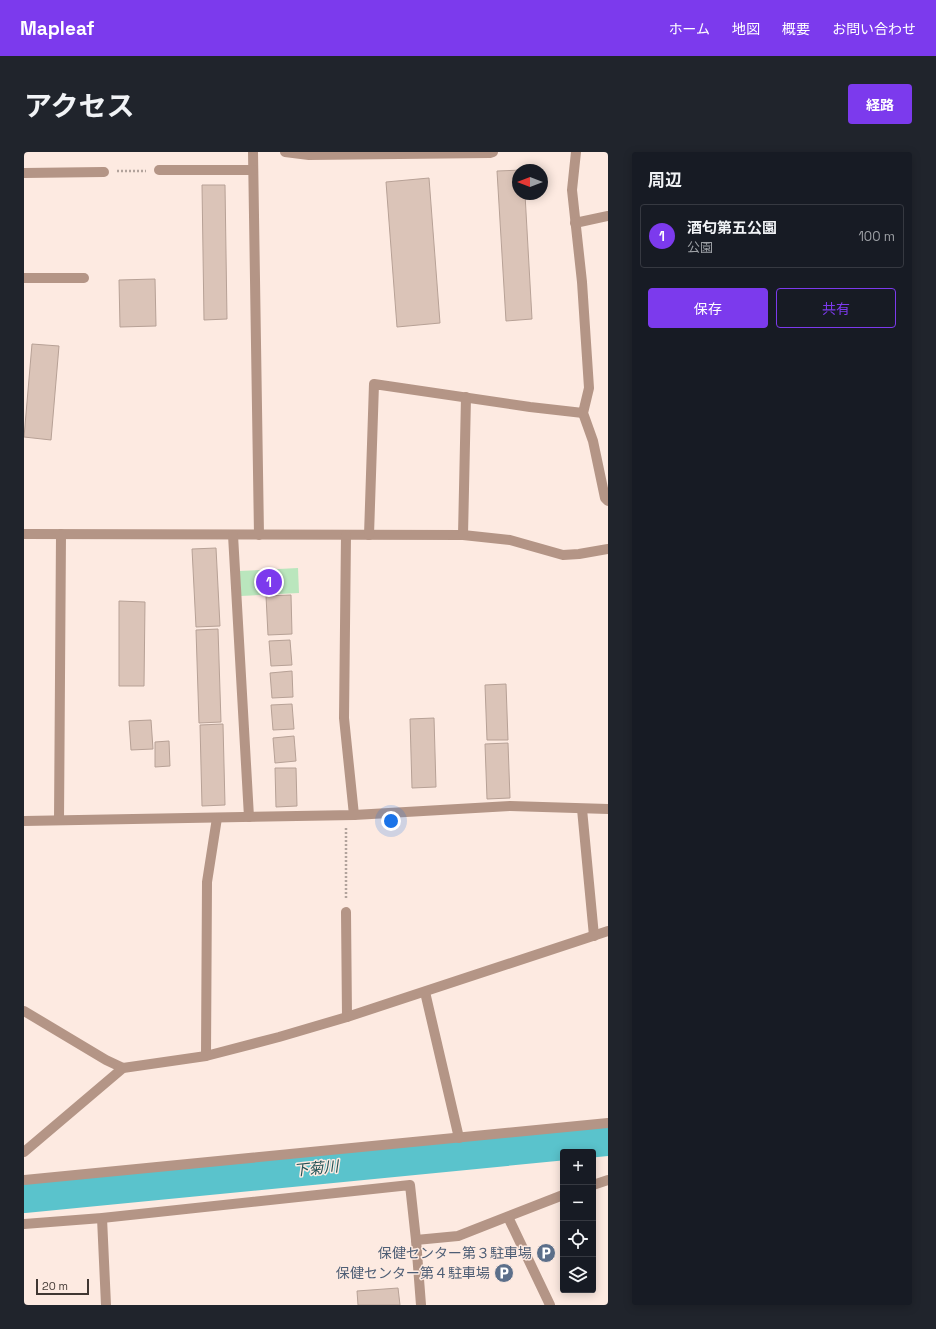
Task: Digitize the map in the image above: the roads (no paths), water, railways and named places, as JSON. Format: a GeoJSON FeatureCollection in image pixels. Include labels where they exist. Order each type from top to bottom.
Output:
{"type":"FeatureCollection","features":[{"type":"Feature","properties":{"kind":"street"},"geometry":{"type":"LineString","coordinates":[[253,152],[259,535]]}},
{"type":"Feature","properties":{"kind":"street"},"geometry":{"type":"LineString","coordinates":[[285,152],[309,155],[492,152]]}},
{"type":"Feature","properties":{"kind":"street"},"geometry":{"type":"LineString","coordinates":[[576,152],[572,190],[582,282],[590,388],[583,413],[593,440],[605,498],[608,501]]}},
{"type":"Feature","properties":{"kind":"street"},"geometry":{"type":"LineString","coordinates":[[159,170],[253,170]]}},
{"type":"Feature","properties":{"kind":"street"},"geometry":{"type":"LineString","coordinates":[[24,173],[104,172]]}},
{"type":"Feature","properties":{"kind":"street"},"geometry":{"type":"LineString","coordinates":[[575,223],[608,216]]}},
{"type":"Feature","properties":{"kind":"street"},"geometry":{"type":"LineString","coordinates":[[24,278],[84,278]]}},
{"type":"Feature","properties":{"kind":"street"},"geometry":{"type":"LineString","coordinates":[[369,535],[374,384],[530,407],[583,413]]}},
{"type":"Feature","properties":{"kind":"street"},"geometry":{"type":"LineString","coordinates":[[463,535],[466,397]]}},
{"type":"Feature","properties":{"kind":"street"},"geometry":{"type":"LineString","coordinates":[[24,534],[463,535],[510,540],[563,555],[579,554],[608,548]]}},
{"type":"Feature","properties":{"kind":"street"},"geometry":{"type":"LineString","coordinates":[[59,820],[61,534]]}},
{"type":"Feature","properties":{"kind":"street"},"geometry":{"type":"LineString","coordinates":[[233,535],[249,817]]}},
{"type":"Feature","properties":{"kind":"street"},"geometry":{"type":"LineString","coordinates":[[346,535],[344,718],[350,816]]}},
{"type":"Feature","properties":{"kind":"street"},"geometry":{"type":"LineString","coordinates":[[24,821],[350,816],[510,806],[608,809]]}},
{"type":"Feature","properties":{"kind":"street"},"geometry":{"type":"LineString","coordinates":[[582,809],[594,936]]}},
{"type":"Feature","properties":{"kind":"street"},"geometry":{"type":"LineString","coordinates":[[206,1056],[207,882],[217,818]]}},
{"type":"Feature","properties":{"kind":"street"},"geometry":{"type":"LineString","coordinates":[[346,912],[347,1017]]}},
{"type":"Feature","properties":{"kind":"street"},"geometry":{"type":"LineString","coordinates":[[24,1152],[123,1068],[206,1056],[279,1037],[425,992],[608,931]]}},
{"type":"Feature","properties":{"kind":"street"},"geometry":{"type":"LineString","coordinates":[[425,992],[459,1138]]}},
{"type":"Feature","properties":{"kind":"street"},"geometry":{"type":"LineString","coordinates":[[24,1011],[106,1060],[123,1068]]}},
{"type":"Feature","properties":{"kind":"street"},"geometry":{"type":"LineString","coordinates":[[24,1180],[608,1123]]}},
{"type":"Feature","properties":{"kind":"street"},"geometry":{"type":"LineString","coordinates":[[596,1184],[608,1180]]}},
{"type":"Feature","properties":{"kind":"street"},"geometry":{"type":"LineString","coordinates":[[24,1224],[102,1218],[410,1185],[421,1305]]}},
{"type":"Feature","properties":{"kind":"street"},"geometry":{"type":"LineString","coordinates":[[416,1240],[458,1236],[560,1196]]}},
{"type":"Feature","properties":{"kind":"street"},"geometry":{"type":"LineString","coordinates":[[508,1217],[550,1305]]}},
{"type":"Feature","properties":{"kind":"street"},"geometry":{"type":"LineString","coordinates":[[102,1218],[106,1305]]}},
{"type":"Feature","properties":{"kind":"waterway","name":"下菊川"},"geometry":{"type":"LineString","coordinates":[[24,1197],[608,1140]]}},
{"type":"Feature","properties":{"kind":"place","name":"酒匂第五公園"},"geometry":{"type":"Point","coordinates":[269,582]}},
{"type":"Feature","properties":{"kind":"place","name":"保健センター第３駐車場"},"geometry":{"type":"Point","coordinates":[546,1253]}},
{"type":"Feature","properties":{"kind":"place","name":"保健センター第４駐車場"},"geometry":{"type":"Point","coordinates":[504,1273]}}]}
